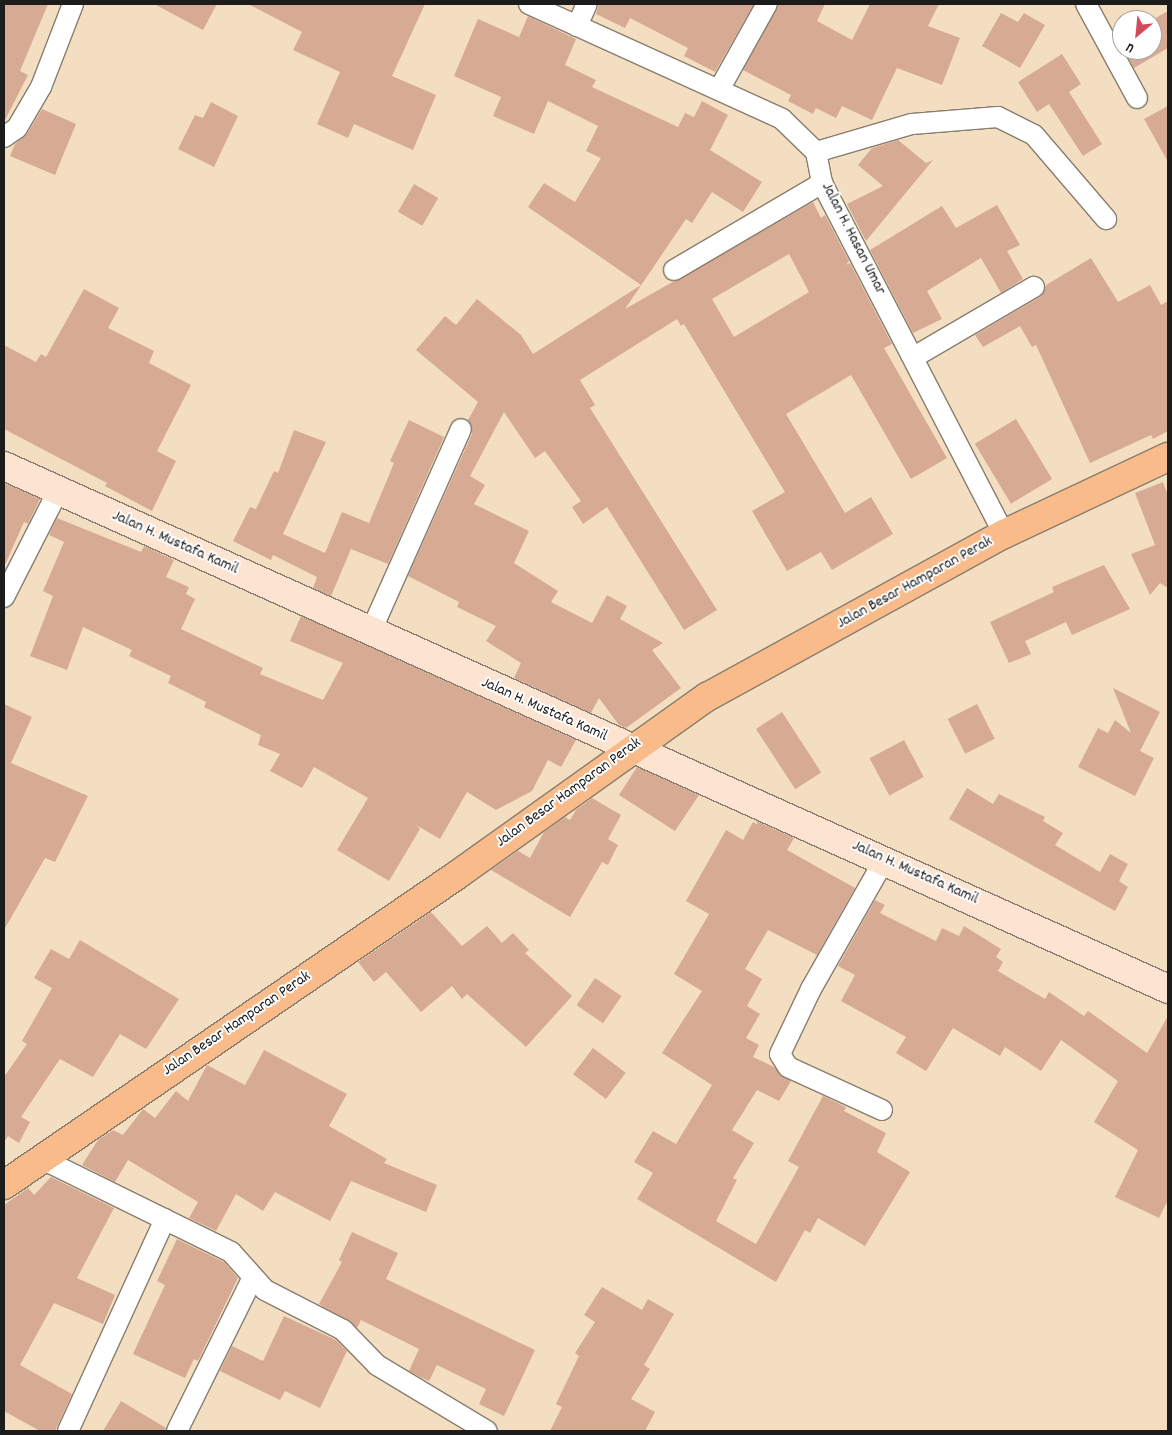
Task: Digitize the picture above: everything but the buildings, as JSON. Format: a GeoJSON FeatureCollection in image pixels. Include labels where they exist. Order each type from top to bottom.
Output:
{"type":"FeatureCollection","features":[{"type":"Feature","properties":{"kind":"main road","name":"Jalan Besar Hamparan Perak"},"geometry":{"type":"LineString","coordinates":[[4,1185],[40,1158],[457,875],[630,749],[707,697],[1004,534],[1168,457]]}},
{"type":"Feature","properties":{"kind":"street"},"geometry":{"type":"LineString","coordinates":[[4,137],[17,128],[41,87],[73,4]]}},
{"type":"Feature","properties":{"kind":"street"},"geometry":{"type":"LineString","coordinates":[[529,4],[720,88],[782,119],[816,152],[912,124],[998,117],[1034,134],[1106,219]]}},
{"type":"Feature","properties":{"kind":"street"},"geometry":{"type":"LineString","coordinates":[[577,26],[587,4]]}},
{"type":"Feature","properties":{"kind":"street"},"geometry":{"type":"LineString","coordinates":[[720,88],[767,4]]}},
{"type":"Feature","properties":{"kind":"street"},"geometry":{"type":"LineString","coordinates":[[1086,4],[1137,98]]}},
{"type":"Feature","properties":{"kind":"street","name":"Jalan H. Hasan Umar"},"geometry":{"type":"LineString","coordinates":[[816,152],[822,183],[914,357],[1004,534]]}},
{"type":"Feature","properties":{"kind":"street"},"geometry":{"type":"LineString","coordinates":[[674,270],[822,183]]}},
{"type":"Feature","properties":{"kind":"street"},"geometry":{"type":"LineString","coordinates":[[914,357],[1034,288]]}},
{"type":"Feature","properties":{"kind":"street"},"geometry":{"type":"LineString","coordinates":[[372,632],[462,430]]}},
{"type":"Feature","properties":{"kind":"street","name":"Jalan H. Mustafa Kamil"},"geometry":{"type":"LineString","coordinates":[[4,466],[630,749],[885,859],[1168,988]]}},
{"type":"Feature","properties":{"kind":"street"},"geometry":{"type":"LineString","coordinates":[[4,598],[58,491]]}},
{"type":"Feature","properties":{"kind":"street"},"geometry":{"type":"LineString","coordinates":[[882,1110],[788,1067],[780,1054],[811,989],[885,859]]}},
{"type":"Feature","properties":{"kind":"street"},"geometry":{"type":"LineString","coordinates":[[40,1158],[231,1252],[240,1259],[252,1278],[265,1290],[343,1330],[377,1365],[488,1431]]}},
{"type":"Feature","properties":{"kind":"street"},"geometry":{"type":"LineString","coordinates":[[68,1431],[165,1219]]}},
{"type":"Feature","properties":{"kind":"street"},"geometry":{"type":"LineString","coordinates":[[177,1431],[252,1278]]}}]}
